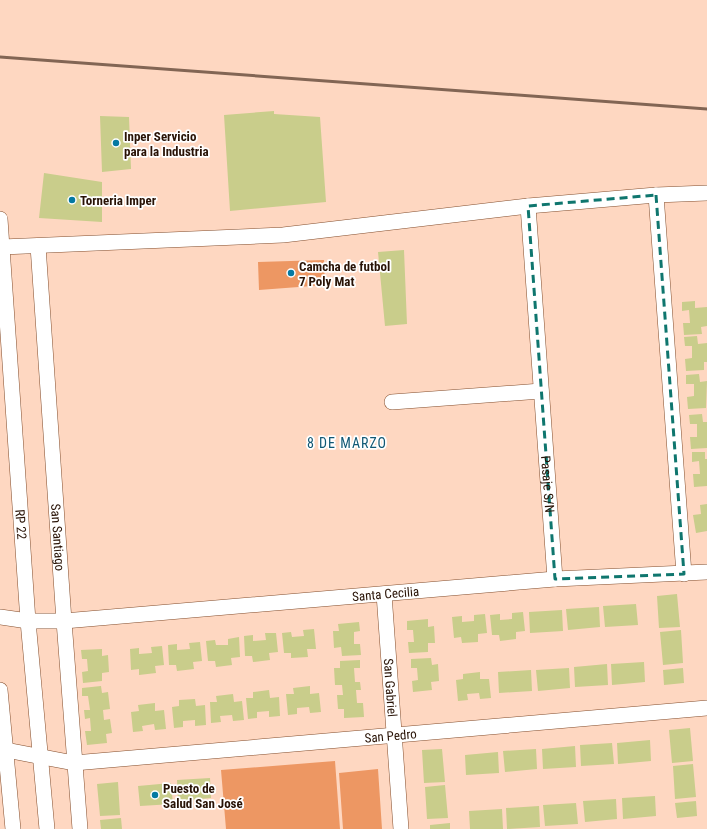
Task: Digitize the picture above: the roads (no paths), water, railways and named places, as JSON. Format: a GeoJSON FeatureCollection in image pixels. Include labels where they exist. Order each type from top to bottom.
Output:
{"type":"FeatureCollection","features":[{"type":"Feature","properties":{"kind":"street"},"geometry":{"type":"LineString","coordinates":[[2,247],[283,235],[528,206],[656,195],[707,193]]}},
{"type":"Feature","properties":{"kind":"street"},"geometry":{"type":"LineString","coordinates":[[656,195],[684,574]]}},
{"type":"Feature","properties":{"kind":"street","name":"Pasaje S/N"},"geometry":{"type":"LineString","coordinates":[[528,206],[555,579]]}},
{"type":"Feature","properties":{"kind":"street","name":"RP 22"},"geometry":{"type":"LineString","coordinates":[[0,219],[28,621],[47,829]]}},
{"type":"Feature","properties":{"kind":"street","name":"San Santiago"},"geometry":{"type":"LineString","coordinates":[[38,246],[74,763],[80,829]]}},
{"type":"Feature","properties":{"kind":"street"},"geometry":{"type":"LineString","coordinates":[[392,402],[541,391]]}},
{"type":"Feature","properties":{"kind":"street","name":"Santa Cecilia"},"geometry":{"type":"LineString","coordinates":[[0,617],[28,621],[64,621],[555,579],[707,572]]}},
{"type":"Feature","properties":{"kind":"street","name":"San Gabriel"},"geometry":{"type":"LineString","coordinates":[[384,594],[401,829]]}},
{"type":"Feature","properties":{"kind":"street"},"geometry":{"type":"LineString","coordinates":[[0,690],[3,750],[13,829]]}},
{"type":"Feature","properties":{"kind":"street","name":"San Pedro"},"geometry":{"type":"LineString","coordinates":[[3,750],[74,763],[707,708]]}},
{"type":"Feature","properties":{"kind":"railway"},"geometry":{"type":"LineString","coordinates":[[0,57],[707,109]]}},
{"type":"Feature","properties":{"kind":"place","name":"Inper Servicio para la Industria"},"geometry":{"type":"Point","coordinates":[116,143]}},
{"type":"Feature","properties":{"kind":"place","name":"Torneria Imper"},"geometry":{"type":"Point","coordinates":[72,200]}},
{"type":"Feature","properties":{"kind":"place","name":"Camcha de futbol 7 Poly Mat"},"geometry":{"type":"Point","coordinates":[291,273]}},
{"type":"Feature","properties":{"kind":"place","name":"Puesto de Salud San José"},"geometry":{"type":"Point","coordinates":[155,795]}},
{"type":"Feature","properties":{"kind":"district","name":"8 DE MARZO"},"geometry":{"type":"Point","coordinates":[347,443]}}]}
